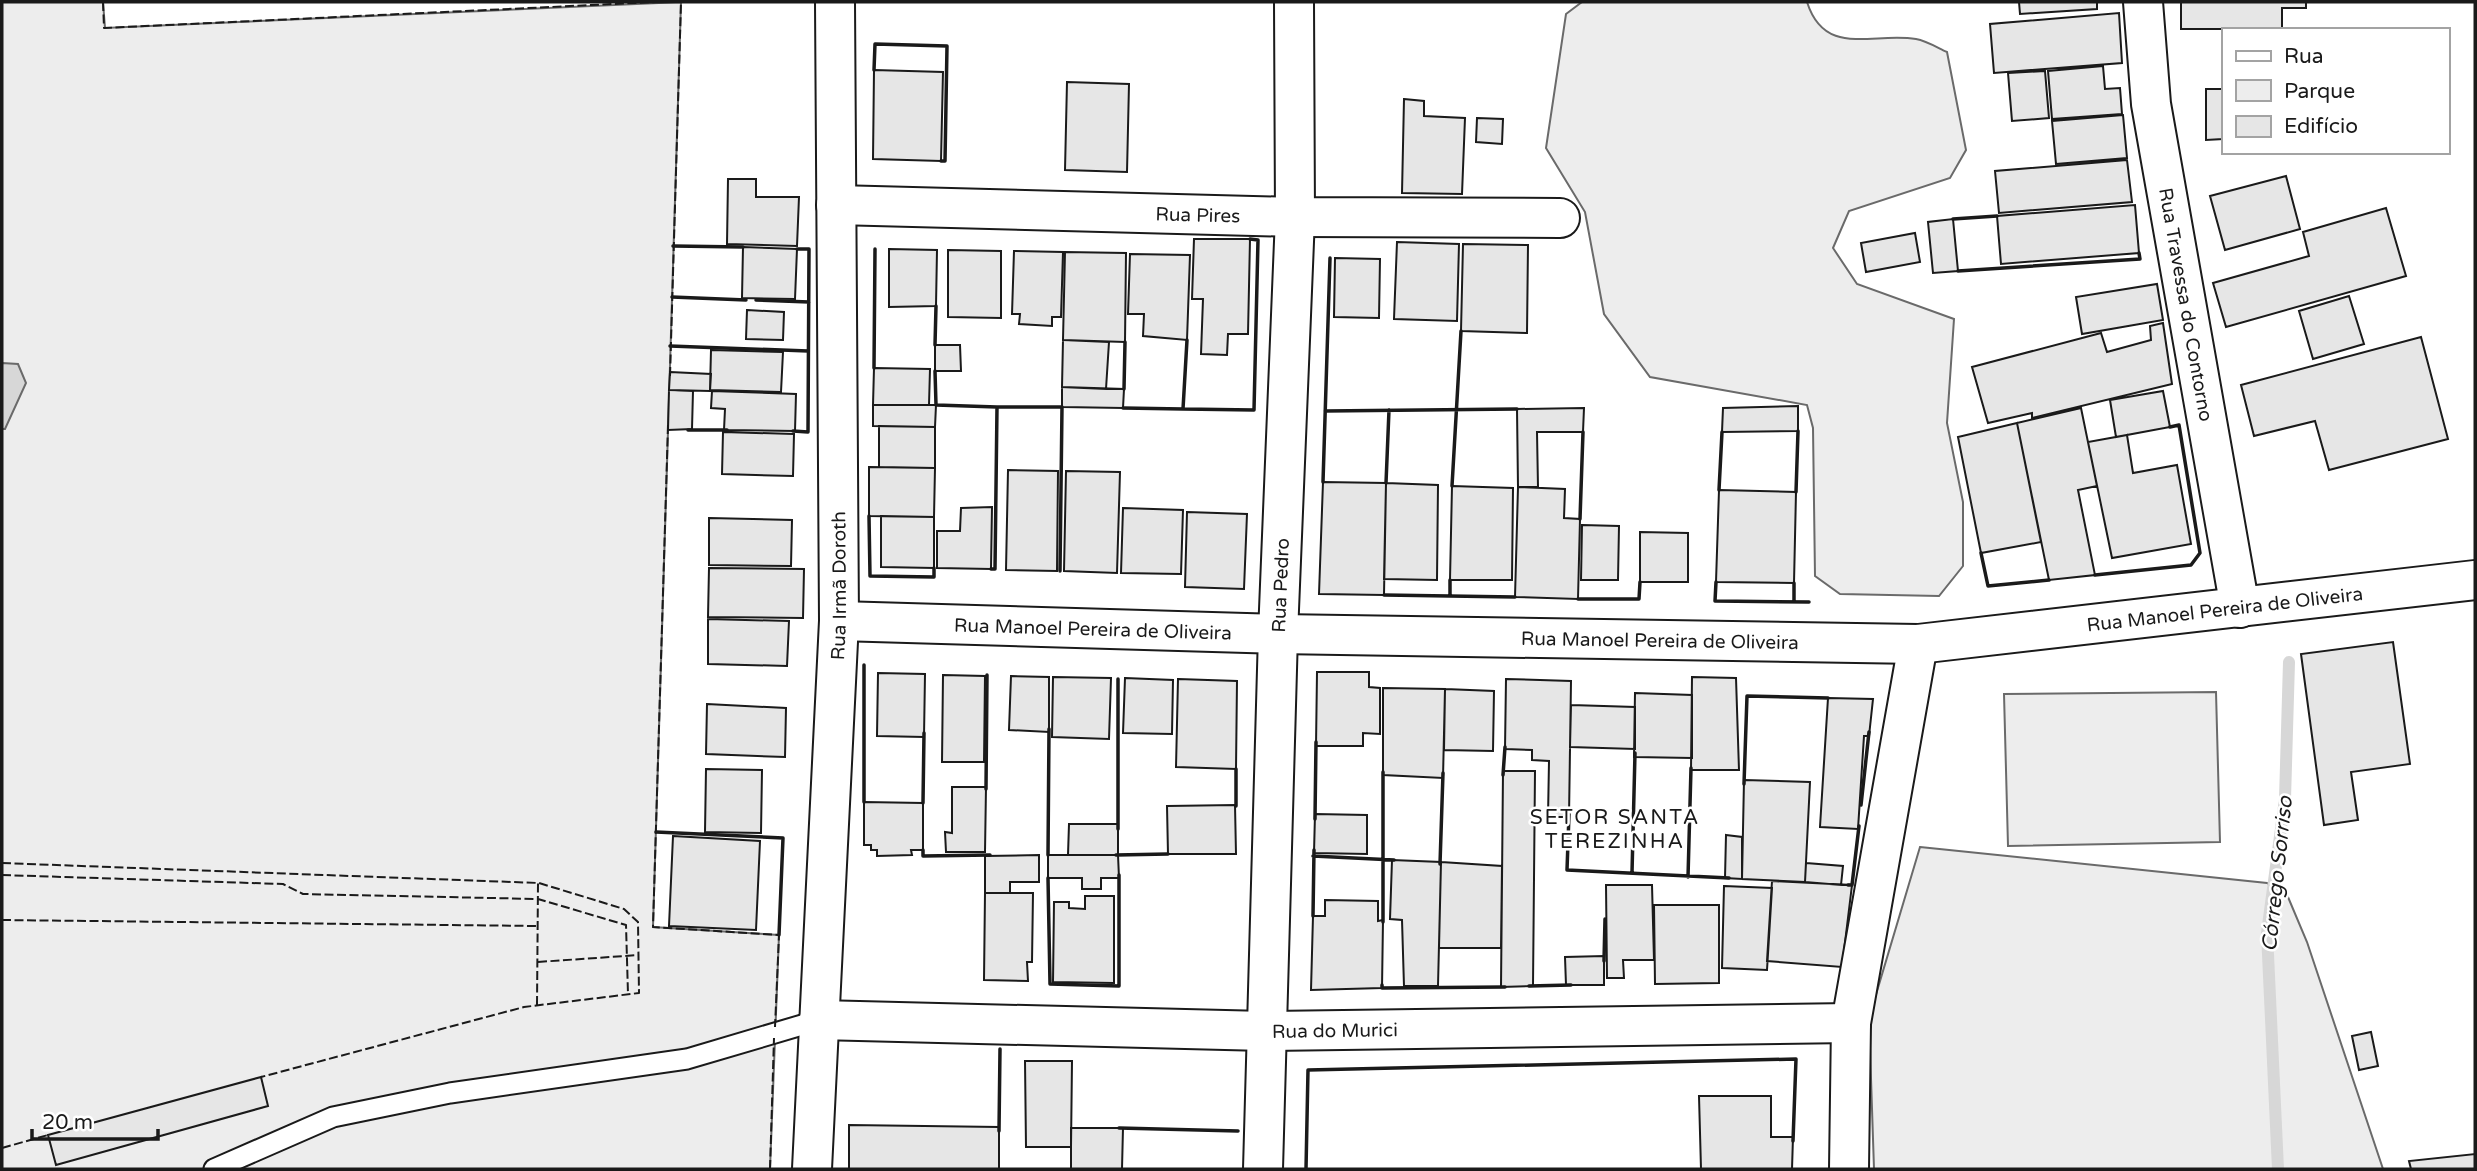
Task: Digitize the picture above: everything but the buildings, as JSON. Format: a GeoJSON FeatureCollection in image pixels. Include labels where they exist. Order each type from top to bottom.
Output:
{"type":"FeatureCollection","features":[{"type":"Feature","properties":{"kind":"street","name":"Rua Irmã Doroth"},"geometry":{"type":"LineString","coordinates":[[812,1169],[839,621],[835,2]]}},
{"type":"Feature","properties":{"kind":"street","name":"Rua Pedro"},"geometry":{"type":"LineString","coordinates":[[1263,1169],[1265,1031],[1295,217],[1294,2]]}},
{"type":"Feature","properties":{"kind":"street","name":"Rua Travessa do Contorno"},"geometry":{"type":"LineString","coordinates":[[2143,2],[2151,104],[2239,608]]}},
{"type":"Feature","properties":{"kind":"street","name":"Rua Pires"},"geometry":{"type":"LineString","coordinates":[[836,205],[1295,217],[1560,218]]}},
{"type":"Feature","properties":{"kind":"street","name":"Rua Manoel Pereira de Oliveira"},"geometry":{"type":"LineString","coordinates":[[839,621],[1279,634],[1918,643],[2475,580]]}},
{"type":"Feature","properties":{"kind":"street"},"geometry":{"type":"LineString","coordinates":[[1849,1169],[1851,1023],[1918,643]]}},
{"type":"Feature","properties":{"kind":"street","name":"Rua do Murici"},"geometry":{"type":"LineString","coordinates":[[819,1020],[1265,1031],[1851,1023]]}},
{"type":"Feature","properties":{"kind":"lane"},"geometry":{"type":"LineString","coordinates":[[214,1169],[333,1117],[450,1093],[687,1059],[819,1020]]}},
{"type":"Feature","properties":{"kind":"green space"},"geometry":{"type":"Polygon","coordinates":[[[2,2],[103,2],[105,28],[681,2],[653,927],[779,935],[770,1169],[2,1169],[2,2]]]}},
{"type":"Feature","properties":{"kind":"green space"},"geometry":{"type":"Polygon","coordinates":[[[1582,2],[1807,2],[1815,19],[1825,30],[1838,36],[1852,39],[1916,39],[1947,52],[1966,150],[1950,178],[1849,211],[1833,248],[1857,284],[1954,319],[1947,423],[1963,502],[1963,566],[1939,596],[1840,594],[1815,576],[1813,428],[1807,405],[1650,377],[1604,314],[1585,212],[1546,148],[1566,14],[1582,2]]]}},
{"type":"Feature","properties":{"kind":"green space"},"geometry":{"type":"Polygon","coordinates":[[[2216,692],[2220,842],[2008,846],[2004,694],[2216,692]]]}},
{"type":"Feature","properties":{"kind":"green space"},"geometry":{"type":"Polygon","coordinates":[[[1920,847],[2267,883],[2288,897],[2307,942],[2383,1169],[1874,1169],[1869,1018],[1920,847]]]}},
{"type":"Feature","properties":{"kind":"shaded area"},"geometry":{"type":"Polygon","coordinates":[[[2,363],[18,364],[26,383],[5,429],[2,429],[2,363]]]}},
{"type":"Feature","properties":{"kind":"waterway","name":"Córrego Sorriso"},"geometry":{"type":"LineString","coordinates":[[2278,1169],[2267,933],[2285,799],[2289,662]]}},
{"type":"Feature","properties":{"kind":"fence"},"geometry":{"type":"LineString","coordinates":[[103,2],[104,28],[656,2]]}},
{"type":"Feature","properties":{"kind":"fence"},"geometry":{"type":"LineString","coordinates":[[670,376],[681,2]]}},
{"type":"Feature","properties":{"kind":"fence"},"geometry":{"type":"LineString","coordinates":[[668,425],[653,927],[779,935],[775,1027]]}},
{"type":"Feature","properties":{"kind":"fence"},"geometry":{"type":"LineString","coordinates":[[2,863],[539,883],[624,909],[638,922],[639,993],[524,1007],[261,1077]]}},
{"type":"Feature","properties":{"kind":"fence"},"geometry":{"type":"LineString","coordinates":[[2,875],[283,884],[303,894],[538,899],[626,925],[628,994]]}},
{"type":"Feature","properties":{"kind":"fence"},"geometry":{"type":"LineString","coordinates":[[537,1005],[538,883]]}},
{"type":"Feature","properties":{"kind":"fence"},"geometry":{"type":"LineString","coordinates":[[2,920],[538,926]]}},
{"type":"Feature","properties":{"kind":"fence"},"geometry":{"type":"LineString","coordinates":[[538,962],[638,955]]}},
{"type":"Feature","properties":{"kind":"fence"},"geometry":{"type":"LineString","coordinates":[[770,1169],[774,1038]]}},
{"type":"Feature","properties":{"kind":"fence"},"geometry":{"type":"LineString","coordinates":[[2,1148],[48,1135]]}},
{"type":"Feature","properties":{"kind":"wall"},"geometry":{"type":"LineString","coordinates":[[874,70],[875,44],[947,46],[945,161],[941,161]]}},
{"type":"Feature","properties":{"kind":"wall"},"geometry":{"type":"LineString","coordinates":[[1953,219],[1997,216]]}},
{"type":"Feature","properties":{"kind":"wall"},"geometry":{"type":"LineString","coordinates":[[1187,340],[1183,409],[1254,410],[1258,240],[1250,239]]}},
{"type":"Feature","properties":{"kind":"wall"},"geometry":{"type":"LineString","coordinates":[[673,246],[743,247]]}},
{"type":"Feature","properties":{"kind":"wall"},"geometry":{"type":"LineString","coordinates":[[793,431],[808,432],[809,249],[797,249]]}},
{"type":"Feature","properties":{"kind":"wall"},"geometry":{"type":"LineString","coordinates":[[874,368],[875,249]]}},
{"type":"Feature","properties":{"kind":"wall"},"geometry":{"type":"LineString","coordinates":[[1958,271],[2140,259],[2139,253]]}},
{"type":"Feature","properties":{"kind":"wall"},"geometry":{"type":"LineString","coordinates":[[1323,482],[1330,258]]}},
{"type":"Feature","properties":{"kind":"wall"},"geometry":{"type":"LineString","coordinates":[[672,297],[746,300]]}},
{"type":"Feature","properties":{"kind":"wall"},"geometry":{"type":"LineString","coordinates":[[756,300],[809,302]]}},
{"type":"Feature","properties":{"kind":"wall"},"geometry":{"type":"LineString","coordinates":[[935,345],[936,306]]}},
{"type":"Feature","properties":{"kind":"wall"},"geometry":{"type":"LineString","coordinates":[[1452,486],[1461,331]]}},
{"type":"Feature","properties":{"kind":"wall"},"geometry":{"type":"LineString","coordinates":[[1124,389],[1125,342]]}},
{"type":"Feature","properties":{"kind":"wall"},"geometry":{"type":"LineString","coordinates":[[670,346],[808,351]]}},
{"type":"Feature","properties":{"kind":"wall"},"geometry":{"type":"LineString","coordinates":[[935,371],[936,405],[997,407],[995,569],[991,569]]}},
{"type":"Feature","properties":{"kind":"wall"},"geometry":{"type":"LineString","coordinates":[[997,407],[1062,407],[1060,571]]}},
{"type":"Feature","properties":{"kind":"wall"},"geometry":{"type":"LineString","coordinates":[[1123,408],[1183,409]]}},
{"type":"Feature","properties":{"kind":"wall"},"geometry":{"type":"LineString","coordinates":[[1325,411],[1517,409]]}},
{"type":"Feature","properties":{"kind":"wall"},"geometry":{"type":"LineString","coordinates":[[1386,483],[1389,410]]}},
{"type":"Feature","properties":{"kind":"wall"},"geometry":{"type":"LineString","coordinates":[[2095,575],[2191,565],[2200,553],[2179,425],[2170,427]]}},
{"type":"Feature","properties":{"kind":"wall"},"geometry":{"type":"LineString","coordinates":[[688,430],[727,430]]}},
{"type":"Feature","properties":{"kind":"wall"},"geometry":{"type":"LineString","coordinates":[[1796,492],[1798,431]]}},
{"type":"Feature","properties":{"kind":"wall"},"geometry":{"type":"LineString","coordinates":[[1580,519],[1583,432]]}},
{"type":"Feature","properties":{"kind":"wall"},"geometry":{"type":"LineString","coordinates":[[1719,490],[1722,432]]}},
{"type":"Feature","properties":{"kind":"wall"},"geometry":{"type":"LineString","coordinates":[[869,516],[870,576],[934,577],[934,568]]}},
{"type":"Feature","properties":{"kind":"wall"},"geometry":{"type":"LineString","coordinates":[[1981,553],[1988,586],[2049,580]]}},
{"type":"Feature","properties":{"kind":"wall"},"geometry":{"type":"LineString","coordinates":[[1450,580],[1450,596]]}},
{"type":"Feature","properties":{"kind":"wall"},"geometry":{"type":"LineString","coordinates":[[1578,599],[1639,599],[1640,582]]}},
{"type":"Feature","properties":{"kind":"wall"},"geometry":{"type":"LineString","coordinates":[[1716,582],[1715,601],[1809,602]]}},
{"type":"Feature","properties":{"kind":"wall"},"geometry":{"type":"LineString","coordinates":[[1794,583],[1794,601]]}},
{"type":"Feature","properties":{"kind":"wall"},"geometry":{"type":"LineString","coordinates":[[1384,595],[1515,597]]}},
{"type":"Feature","properties":{"kind":"wall"},"geometry":{"type":"LineString","coordinates":[[864,665],[864,802]]}},
{"type":"Feature","properties":{"kind":"wall"},"geometry":{"type":"LineString","coordinates":[[986,789],[987,675]]}},
{"type":"Feature","properties":{"kind":"wall"},"geometry":{"type":"LineString","coordinates":[[1118,679],[1118,829]]}},
{"type":"Feature","properties":{"kind":"wall"},"geometry":{"type":"LineString","coordinates":[[1744,784],[1747,696],[1828,698]]}},
{"type":"Feature","properties":{"kind":"wall"},"geometry":{"type":"LineString","coordinates":[[1048,855],[1049,729]]}},
{"type":"Feature","properties":{"kind":"wall"},"geometry":{"type":"LineString","coordinates":[[1861,805],[1869,732]]}},
{"type":"Feature","properties":{"kind":"wall"},"geometry":{"type":"LineString","coordinates":[[923,803],[924,733]]}},
{"type":"Feature","properties":{"kind":"wall"},"geometry":{"type":"LineString","coordinates":[[1315,819],[1316,742]]}},
{"type":"Feature","properties":{"kind":"wall"},"geometry":{"type":"LineString","coordinates":[[1503,775],[1505,747]]}},
{"type":"Feature","properties":{"kind":"wall"},"geometry":{"type":"LineString","coordinates":[[1632,873],[1635,753]]}},
{"type":"Feature","properties":{"kind":"wall"},"geometry":{"type":"LineString","coordinates":[[1688,877],[1691,768]]}},
{"type":"Feature","properties":{"kind":"wall"},"geometry":{"type":"LineString","coordinates":[[1236,769],[1236,806]]}},
{"type":"Feature","properties":{"kind":"wall"},"geometry":{"type":"LineString","coordinates":[[1383,772],[1383,922]]}},
{"type":"Feature","properties":{"kind":"wall"},"geometry":{"type":"LineString","coordinates":[[1440,864],[1443,773]]}},
{"type":"Feature","properties":{"kind":"wall"},"geometry":{"type":"LineString","coordinates":[[1569,814],[1567,870],[1729,878]]}},
{"type":"Feature","properties":{"kind":"wall"},"geometry":{"type":"LineString","coordinates":[[1848,885],[1852,885],[1859,826]]}},
{"type":"Feature","properties":{"kind":"wall"},"geometry":{"type":"LineString","coordinates":[[656,832],[783,838],[779,935]]}},
{"type":"Feature","properties":{"kind":"wall"},"geometry":{"type":"LineString","coordinates":[[923,850],[923,856],[990,855]]}},
{"type":"Feature","properties":{"kind":"wall"},"geometry":{"type":"LineString","coordinates":[[1313,916],[1314,850]]}},
{"type":"Feature","properties":{"kind":"wall"},"geometry":{"type":"LineString","coordinates":[[1116,855],[1168,854]]}},
{"type":"Feature","properties":{"kind":"wall"},"geometry":{"type":"LineString","coordinates":[[1313,856],[1394,860]]}},
{"type":"Feature","properties":{"kind":"wall"},"geometry":{"type":"LineString","coordinates":[[1048,878],[1050,984],[1119,986],[1119,875]]}},
{"type":"Feature","properties":{"kind":"wall"},"geometry":{"type":"LineString","coordinates":[[1604,961],[1605,919]]}},
{"type":"Feature","properties":{"kind":"wall"},"geometry":{"type":"LineString","coordinates":[[1382,985],[1382,988],[1505,987]]}},
{"type":"Feature","properties":{"kind":"wall"},"geometry":{"type":"LineString","coordinates":[[1529,986],[1571,985]]}},
{"type":"Feature","properties":{"kind":"wall"},"geometry":{"type":"LineString","coordinates":[[999,1131],[1000,1049]]}},
{"type":"Feature","properties":{"kind":"wall"},"geometry":{"type":"LineString","coordinates":[[1306,1169],[1308,1070],[1796,1059],[1793,1141]]}},
{"type":"Feature","properties":{"kind":"wall"},"geometry":{"type":"LineString","coordinates":[[1119,1128],[1238,1131]]}},
{"type":"Feature","properties":{"kind":"district","name":"SETOR SANTA TEREZINHA"},"geometry":{"type":"Point","coordinates":[1615,829]}}]}
